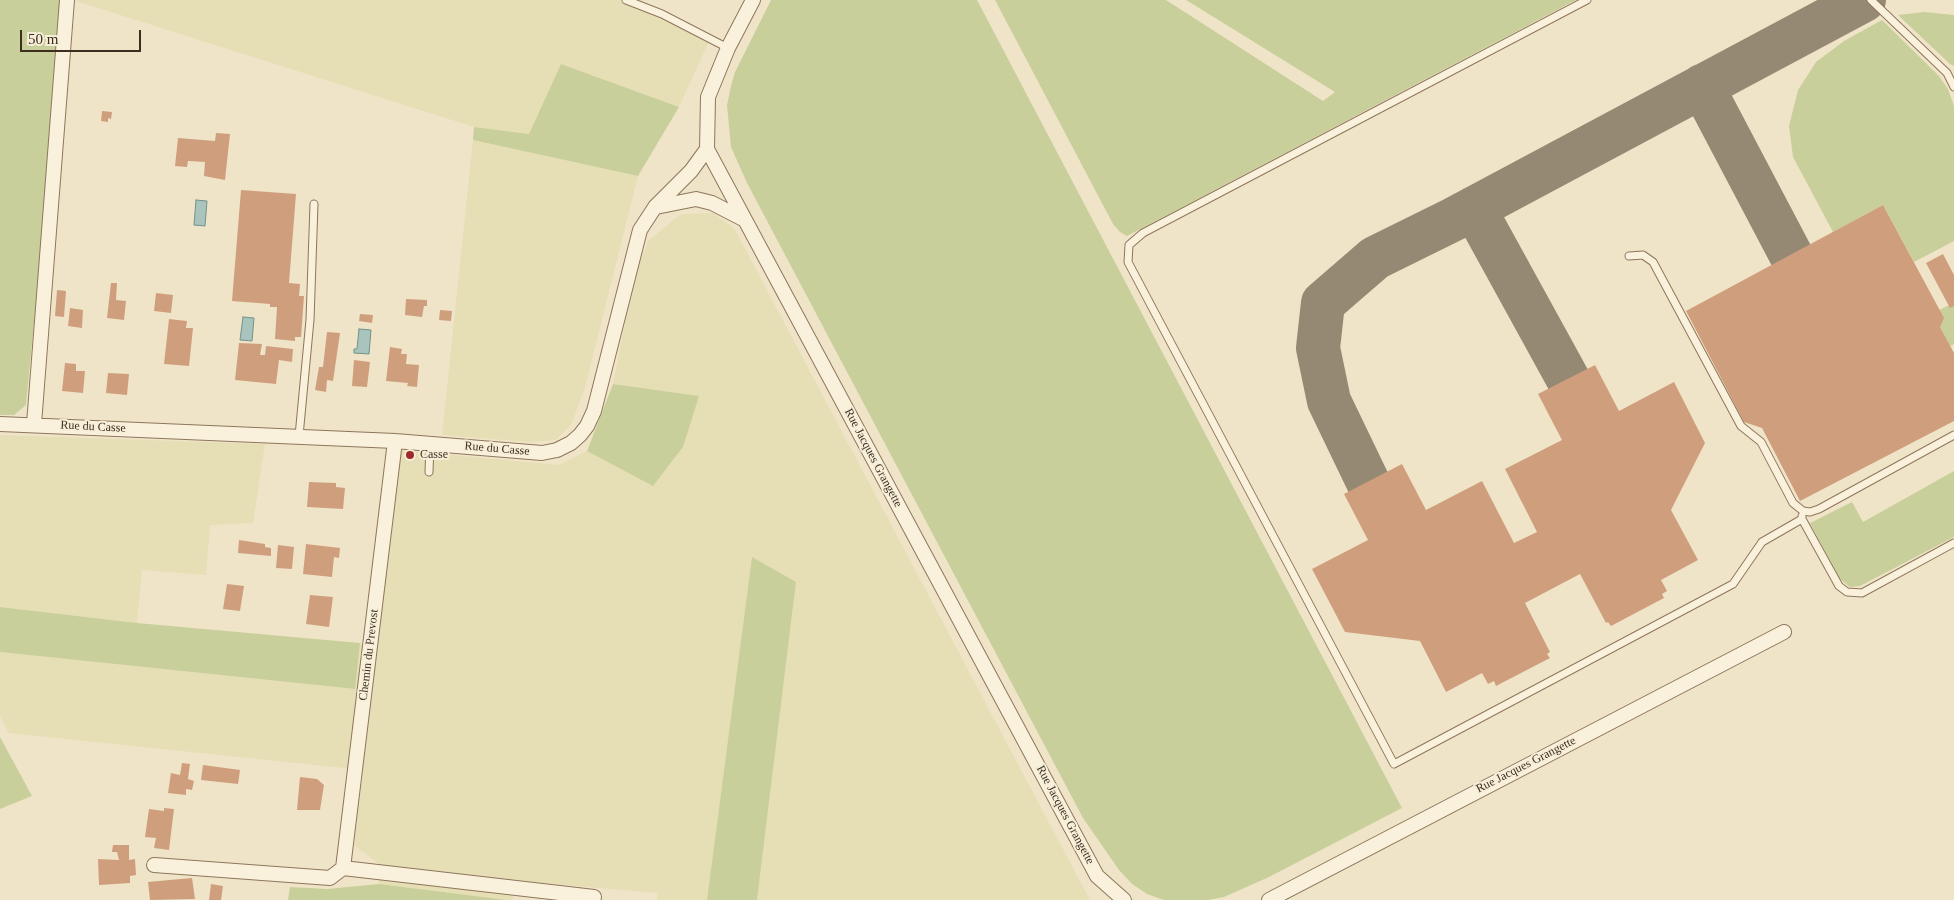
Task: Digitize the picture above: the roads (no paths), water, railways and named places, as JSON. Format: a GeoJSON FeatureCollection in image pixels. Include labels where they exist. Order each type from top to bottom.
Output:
{"type":"FeatureCollection","features":[{"type":"Feature","properties":{"kind":"street"},"geometry":{"type":"LineString","coordinates":[[34,424],[67,0]]}},
{"type":"Feature","properties":{"kind":"street","name":"Rue Jacques Grangette"},"geometry":{"type":"LineString","coordinates":[[753,0],[728,48],[708,97],[707,149],[1097,876],[1124,900]]}},
{"type":"Feature","properties":{"kind":"street","name":"Rue du Casse"},"geometry":{"type":"LineString","coordinates":[[0,424],[299,436],[542,452],[557,450],[570,444],[580,435],[588,426],[594,411],[640,230],[655,207],[691,171],[707,149]]}},
{"type":"Feature","properties":{"kind":"street"},"geometry":{"type":"LineString","coordinates":[[655,207],[696,199],[712,203],[745,220]]}},
{"type":"Feature","properties":{"kind":"street","name":"Chemin du Prevost"},"geometry":{"type":"LineString","coordinates":[[343,868],[394,441]]}},
{"type":"Feature","properties":{"kind":"street","name":"Rue Jacques Grangette"},"geometry":{"type":"LineString","coordinates":[[1269,900],[1784,632]]}},
{"type":"Feature","properties":{"kind":"street"},"geometry":{"type":"LineString","coordinates":[[154,865],[330,878],[343,868],[594,897]]}},
{"type":"Feature","properties":{"kind":"lane"},"geometry":{"type":"LineString","coordinates":[[626,0],[662,14],[728,48]]}},
{"type":"Feature","properties":{"kind":"lane"},"geometry":{"type":"LineString","coordinates":[[1587,0],[1143,233],[1129,245],[1128,262],[1394,764],[1733,584],[1762,542],[1802,519]]}},
{"type":"Feature","properties":{"kind":"lane"},"geometry":{"type":"LineString","coordinates":[[1871,0],[1952,78],[1954,87]]}},
{"type":"Feature","properties":{"kind":"lane"},"geometry":{"type":"LineString","coordinates":[[299,436],[310,320],[314,204]]}},
{"type":"Feature","properties":{"kind":"lane"},"geometry":{"type":"LineString","coordinates":[[1629,256],[1644,255],[1653,262],[1741,426],[1760,442],[1793,503],[1803,511],[1810,512],[1819,509],[1954,435]]}},
{"type":"Feature","properties":{"kind":"lane"},"geometry":{"type":"LineString","coordinates":[[429,472],[430,444]]}},
{"type":"Feature","properties":{"kind":"lane"},"geometry":{"type":"LineString","coordinates":[[1803,511],[1802,519],[1839,586],[1847,592],[1862,593],[1954,543]]}},
{"type":"Feature","properties":{"kind":"water"},"geometry":{"type":"Polygon","coordinates":[[[196,200],[207,201],[205,226],[194,225],[196,200]]]}},
{"type":"Feature","properties":{"kind":"water"},"geometry":{"type":"Polygon","coordinates":[[[243,317],[254,318],[252,341],[240,340],[243,317]]]}},
{"type":"Feature","properties":{"kind":"water"},"geometry":{"type":"Polygon","coordinates":[[[359,329],[371,330],[369,354],[354,353],[354,349],[357,349],[359,329]]]}},
{"type":"Feature","properties":{"kind":"place","name":"Casse"},"geometry":{"type":"Point","coordinates":[410,455]}}]}
